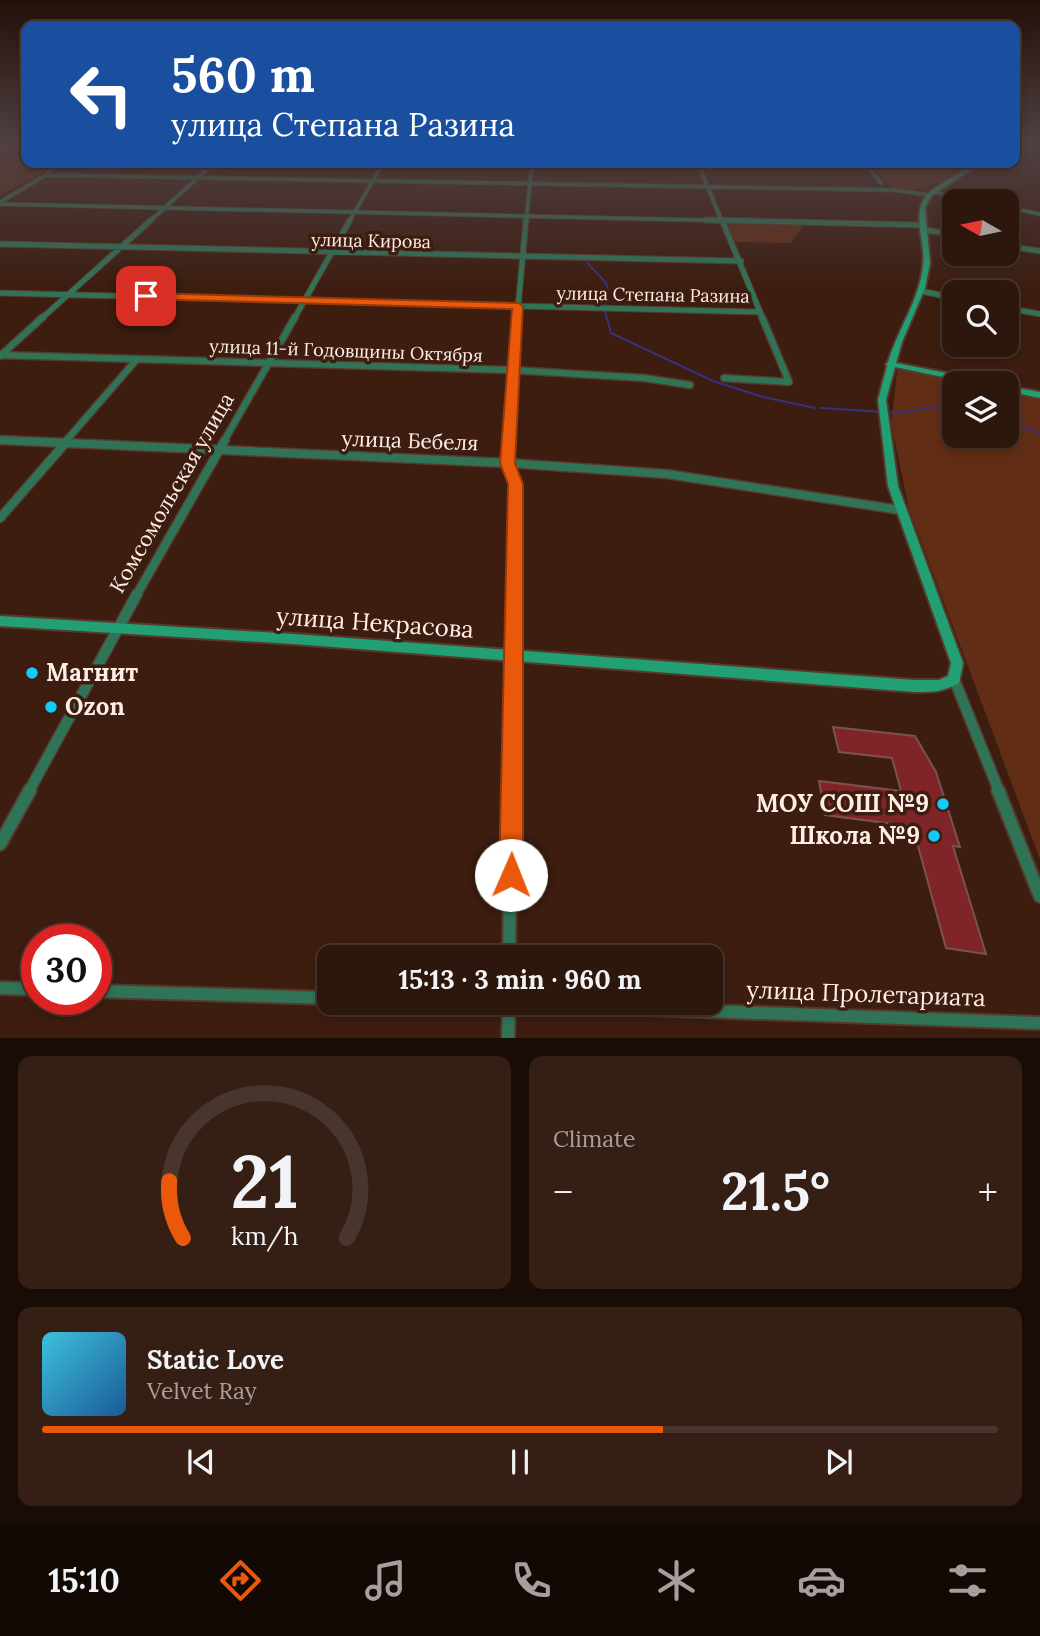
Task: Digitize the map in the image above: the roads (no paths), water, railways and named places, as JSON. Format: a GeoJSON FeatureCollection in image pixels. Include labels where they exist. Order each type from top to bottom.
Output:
{"type":"FeatureCollection","features":[{"type":"Feature","properties":{"kind":"street"},"geometry":{"type":"LineString","coordinates":[[0,203],[17,192]]}},
{"type":"Feature","properties":{"kind":"street"},"geometry":{"type":"LineString","coordinates":[[0,356],[181,192]]}},
{"type":"Feature","properties":{"kind":"street","name":"Комсомольская улица"},"geometry":{"type":"LineString","coordinates":[[0,844],[117,629],[366,192]]}},
{"type":"Feature","properties":{"kind":"street"},"geometry":{"type":"LineString","coordinates":[[509,945],[515,484],[507,463],[512,370],[530,192]]}},
{"type":"Feature","properties":{"kind":"street"},"geometry":{"type":"LineString","coordinates":[[711,192],[789,382],[724,379]]}},
{"type":"Feature","properties":{"kind":"street"},"geometry":{"type":"LineString","coordinates":[[924,192],[942,195]]}},
{"type":"Feature","properties":{"kind":"street"},"geometry":{"type":"LineString","coordinates":[[931,193],[922,208],[927,263],[921,291],[890,364],[882,400],[893,486],[957,663],[954,679],[1040,896]]}},
{"type":"Feature","properties":{"kind":"street"},"geometry":{"type":"LineString","coordinates":[[0,203],[724,221],[922,227],[942,231]]}},
{"type":"Feature","properties":{"kind":"street"},"geometry":{"type":"LineString","coordinates":[[1019,210],[1040,214]]}},
{"type":"Feature","properties":{"kind":"street","name":"улица Кирова"},"geometry":{"type":"LineString","coordinates":[[0,244],[331,254],[741,261]]}},
{"type":"Feature","properties":{"kind":"street"},"geometry":{"type":"LineString","coordinates":[[1019,248],[1040,251]]}},
{"type":"Feature","properties":{"kind":"street"},"geometry":{"type":"LineString","coordinates":[[921,291],[942,295]]}},
{"type":"Feature","properties":{"kind":"street","name":"улица Степана Разина"},"geometry":{"type":"LineString","coordinates":[[0,293],[759,312]]}},
{"type":"Feature","properties":{"kind":"street"},"geometry":{"type":"LineString","coordinates":[[1019,310],[1040,314]]}},
{"type":"Feature","properties":{"kind":"street","name":"улица 11-й Годовщины Октября"},"geometry":{"type":"LineString","coordinates":[[0,356],[512,370],[644,378],[690,385]]}},
{"type":"Feature","properties":{"kind":"street"},"geometry":{"type":"LineString","coordinates":[[0,517],[138,359]]}},
{"type":"Feature","properties":{"kind":"street"},"geometry":{"type":"LineString","coordinates":[[890,364],[942,375]]}},
{"type":"Feature","properties":{"kind":"street"},"geometry":{"type":"LineString","coordinates":[[1019,391],[1040,395]]}},
{"type":"Feature","properties":{"kind":"street","name":"улица Бебеля"},"geometry":{"type":"LineString","coordinates":[[0,440],[507,463],[667,474],[901,510]]}},
{"type":"Feature","properties":{"kind":"street","name":"улица Некрасова"},"geometry":{"type":"LineString","coordinates":[[0,621],[514,655],[915,686],[940,685],[954,679]]}},
{"type":"Feature","properties":{"kind":"street"},"geometry":{"type":"LineString","coordinates":[[0,988],[21,989]]}},
{"type":"Feature","properties":{"kind":"street"},"geometry":{"type":"LineString","coordinates":[[112,991],[317,998]]}},
{"type":"Feature","properties":{"kind":"street","name":"улица Пролетариата"},"geometry":{"type":"LineString","coordinates":[[723,1011],[1040,1023]]}},
{"type":"Feature","properties":{"kind":"street"},"geometry":{"type":"LineString","coordinates":[[508,1038],[509,1015]]}},
{"type":"Feature","properties":{"kind":"waterway"},"geometry":{"type":"LineString","coordinates":[[587,262],[607,286],[605,307]]}},
{"type":"Feature","properties":{"kind":"waterway"},"geometry":{"type":"LineString","coordinates":[[605,311],[611,333],[713,381],[763,397],[815,408]]}},
{"type":"Feature","properties":{"kind":"waterway"},"geometry":{"type":"LineString","coordinates":[[821,408],[899,413],[942,407]]}},
{"type":"Feature","properties":{"kind":"waterway"},"geometry":{"type":"LineString","coordinates":[[1019,426],[1040,433]]}},
{"type":"Feature","properties":{"kind":"place","name":"Магнит"},"geometry":{"type":"Point","coordinates":[32,673]}},
{"type":"Feature","properties":{"kind":"place","name":"Ozon"},"geometry":{"type":"Point","coordinates":[51,707]}},
{"type":"Feature","properties":{"kind":"place","name":"МОУ СОШ №9"},"geometry":{"type":"Point","coordinates":[943,804]}},
{"type":"Feature","properties":{"kind":"place","name":"Школа №9"},"geometry":{"type":"Point","coordinates":[934,836]}}]}
